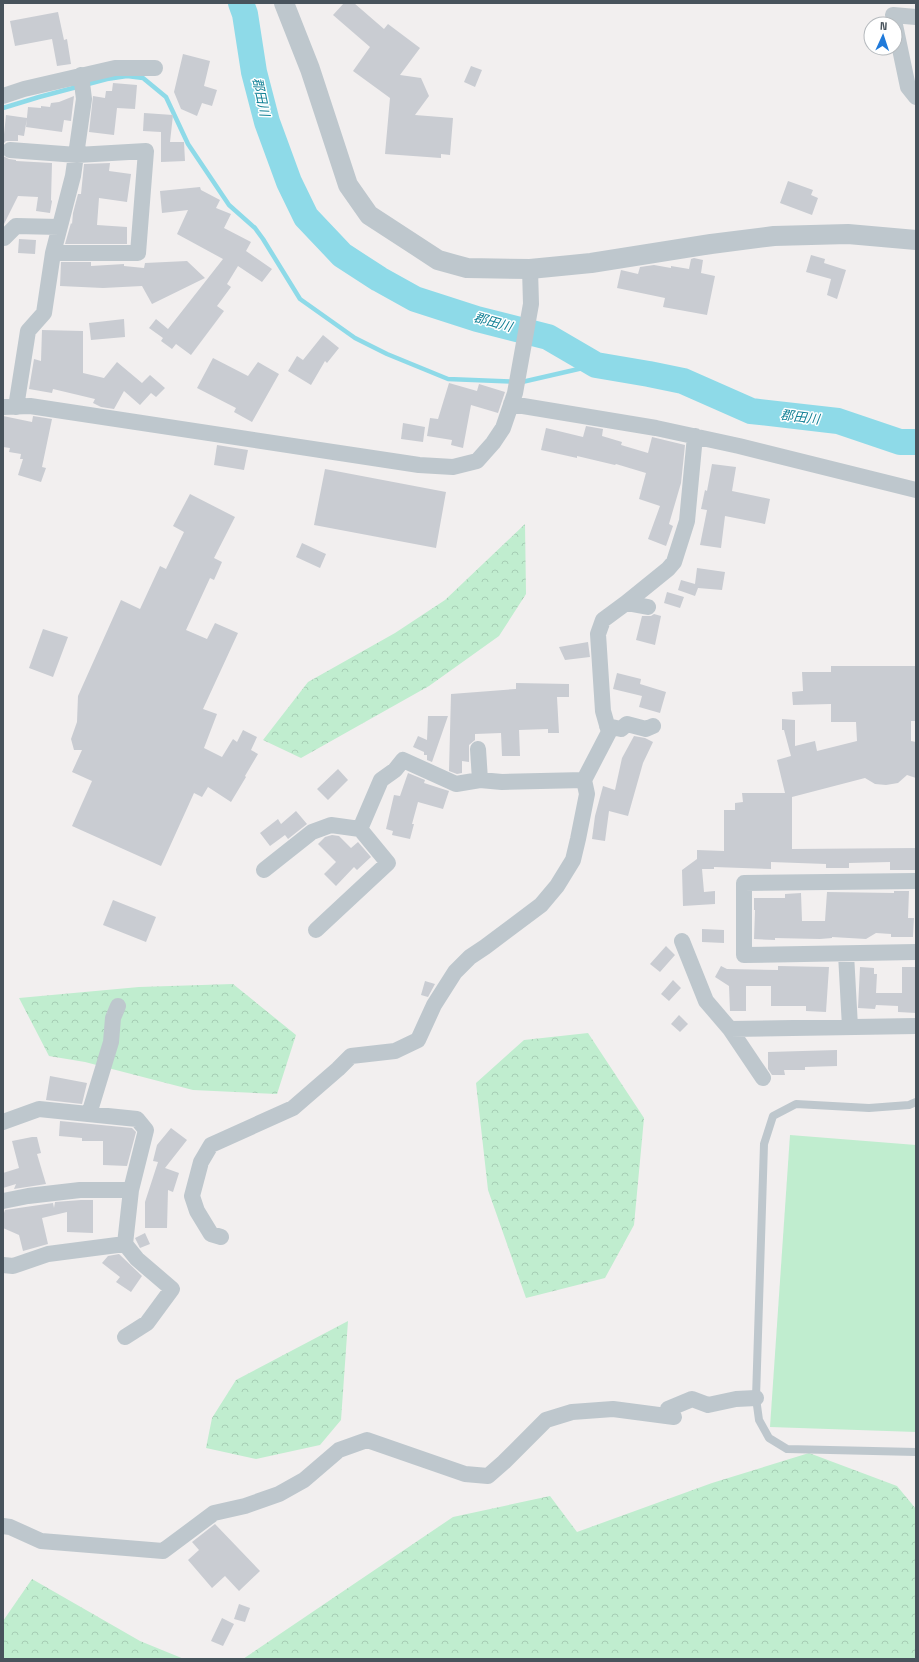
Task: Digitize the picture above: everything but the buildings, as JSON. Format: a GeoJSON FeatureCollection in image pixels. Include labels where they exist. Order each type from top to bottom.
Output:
{"type":"FeatureCollection","features":[{"type":"Feature","properties":{"kind":"street"},"geometry":{"type":"LineString","coordinates":[[284,3],[310,69],[348,185],[369,215],[438,260],[467,268],[530,269],[591,263],[711,244],[774,236],[848,234],[916,240]]}},
{"type":"Feature","properties":{"kind":"street"},"geometry":{"type":"LineString","coordinates":[[903,17],[916,17]]}},
{"type":"Feature","properties":{"kind":"street"},"geometry":{"type":"LineString","coordinates":[[901,56],[908,87],[916,98]]}},
{"type":"Feature","properties":{"kind":"street"},"geometry":{"type":"LineString","coordinates":[[3,96],[24,88],[115,68],[155,68]]}},
{"type":"Feature","properties":{"kind":"street"},"geometry":{"type":"LineString","coordinates":[[81,75],[84,95],[77,155],[53,253],[44,313],[28,330],[9,407],[30,406],[419,465],[453,466],[478,461],[494,443],[503,428],[513,399],[531,304],[530,269]]}},
{"type":"Feature","properties":{"kind":"street"},"geometry":{"type":"LineString","coordinates":[[10,150],[77,155],[146,151],[138,253],[53,253]]}},
{"type":"Feature","properties":{"kind":"street"},"geometry":{"type":"LineString","coordinates":[[4,238],[16,226],[59,227]]}},
{"type":"Feature","properties":{"kind":"street"},"geometry":{"type":"LineString","coordinates":[[513,399],[696,436],[916,490]]}},
{"type":"Feature","properties":{"kind":"street"},"geometry":{"type":"LineString","coordinates":[[221,1237],[211,1234],[197,1211],[192,1196],[201,1162],[211,1145],[293,1108],[351,1056],[395,1051],[418,1040],[434,1005],[455,972],[470,957],[541,905],[557,886],[573,860],[587,794],[584,780],[608,732],[603,711],[598,634],[603,620],[668,569],[674,562],[687,520],[696,436]]}},
{"type":"Feature","properties":{"kind":"street"},"geometry":{"type":"LineString","coordinates":[[626,603],[648,607]]}},
{"type":"Feature","properties":{"kind":"street"},"geometry":{"type":"LineString","coordinates":[[607,726],[621,729],[627,724],[646,729],[653,726]]}},
{"type":"Feature","properties":{"kind":"street"},"geometry":{"type":"LineString","coordinates":[[478,749],[480,780]]}},
{"type":"Feature","properties":{"kind":"street"},"geometry":{"type":"LineString","coordinates":[[360,829],[381,780],[395,770],[403,760],[456,784],[480,780],[502,782],[584,780]]}},
{"type":"Feature","properties":{"kind":"street"},"geometry":{"type":"LineString","coordinates":[[264,870],[312,832],[331,825],[360,829],[388,863],[316,930]]}},
{"type":"Feature","properties":{"kind":"street"},"geometry":{"type":"LineString","coordinates":[[916,881],[744,883],[744,956],[916,952]]}},
{"type":"Feature","properties":{"kind":"street"},"geometry":{"type":"LineString","coordinates":[[682,941],[706,1002],[730,1029],[763,1078]]}},
{"type":"Feature","properties":{"kind":"street"},"geometry":{"type":"LineString","coordinates":[[846,954],[850,1027]]}},
{"type":"Feature","properties":{"kind":"street"},"geometry":{"type":"LineString","coordinates":[[89,1114],[111,1042],[113,1018],[118,1006]]}},
{"type":"Feature","properties":{"kind":"street"},"geometry":{"type":"LineString","coordinates":[[730,1029],[916,1026]]}},
{"type":"Feature","properties":{"kind":"street"},"geometry":{"type":"LineString","coordinates":[[3,1122],[39,1109],[137,1119],[146,1130],[131,1190],[125,1244],[137,1259],[172,1289],[147,1323],[125,1337]]}},
{"type":"Feature","properties":{"kind":"street"},"geometry":{"type":"LineString","coordinates":[[3,1201],[28,1196],[80,1190],[131,1190]]}},
{"type":"Feature","properties":{"kind":"street"},"geometry":{"type":"LineString","coordinates":[[3,1266],[13,1266],[48,1254],[125,1244]]}},
{"type":"Feature","properties":{"kind":"street"},"geometry":{"type":"LineString","coordinates":[[3,1526],[10,1527],[41,1541],[163,1551],[214,1513],[245,1506],[279,1494],[304,1480],[339,1450],[367,1440],[465,1474],[488,1476],[546,1420],[572,1412],[613,1409],[674,1417],[668,1409],[692,1399],[708,1405],[736,1399],[756,1398]]}},
{"type":"Feature","properties":{"kind":"lane"},"geometry":{"type":"LineString","coordinates":[[916,1102],[909,1105],[869,1108],[796,1104],[774,1116],[764,1144],[756,1398],[758,1420],[769,1438],[787,1449],[916,1452]]}},
{"type":"Feature","properties":{"kind":"green space"},"geometry":{"type":"Polygon","coordinates":[[[525,524],[526,594],[499,636],[429,686],[301,758],[263,740],[308,682],[395,633],[445,600],[525,524]]]}},
{"type":"Feature","properties":{"kind":"green space"},"geometry":{"type":"Polygon","coordinates":[[[233,984],[296,1035],[277,1094],[193,1090],[85,1062],[49,1056],[19,998],[139,987],[233,984]]]}},
{"type":"Feature","properties":{"kind":"green space"},"geometry":{"type":"Polygon","coordinates":[[[588,1033],[644,1118],[634,1225],[605,1278],[526,1298],[488,1190],[476,1083],[524,1040],[588,1033]]]}},
{"type":"Feature","properties":{"kind":"green space"},"geometry":{"type":"Polygon","coordinates":[[[790,1135],[916,1145],[916,1432],[770,1427],[790,1135]]]}},
{"type":"Feature","properties":{"kind":"green space"},"geometry":{"type":"Polygon","coordinates":[[[348,1321],[341,1420],[320,1445],[256,1459],[206,1448],[212,1418],[236,1380],[348,1321]]]}},
{"type":"Feature","properties":{"kind":"green space"},"geometry":{"type":"Polygon","coordinates":[[[809,1453],[897,1486],[916,1509],[916,1659],[243,1659],[453,1517],[550,1496],[577,1532],[712,1483],[809,1453]]]}},
{"type":"Feature","properties":{"kind":"green space"},"geometry":{"type":"Polygon","coordinates":[[[32,1579],[140,1641],[184,1659],[3,1659],[3,1621],[32,1579]]]}},
{"type":"Feature","properties":{"kind":"waterway","name":"郡田川"},"geometry":{"type":"LineString","coordinates":[[241,3],[245,14],[254,72],[267,122],[289,182],[306,217],[342,255],[379,279],[415,299],[477,319],[548,337],[596,365],[683,381],[751,411],[838,421],[900,442],[916,442]]}},
{"type":"Feature","properties":{"kind":"waterway"},"geometry":{"type":"LineString","coordinates":[[3,108],[107,79],[127,76],[143,78],[166,97],[188,144],[229,205],[255,228],[263,239],[300,299],[355,338],[387,354],[448,379],[522,382],[596,365]]}}]}
